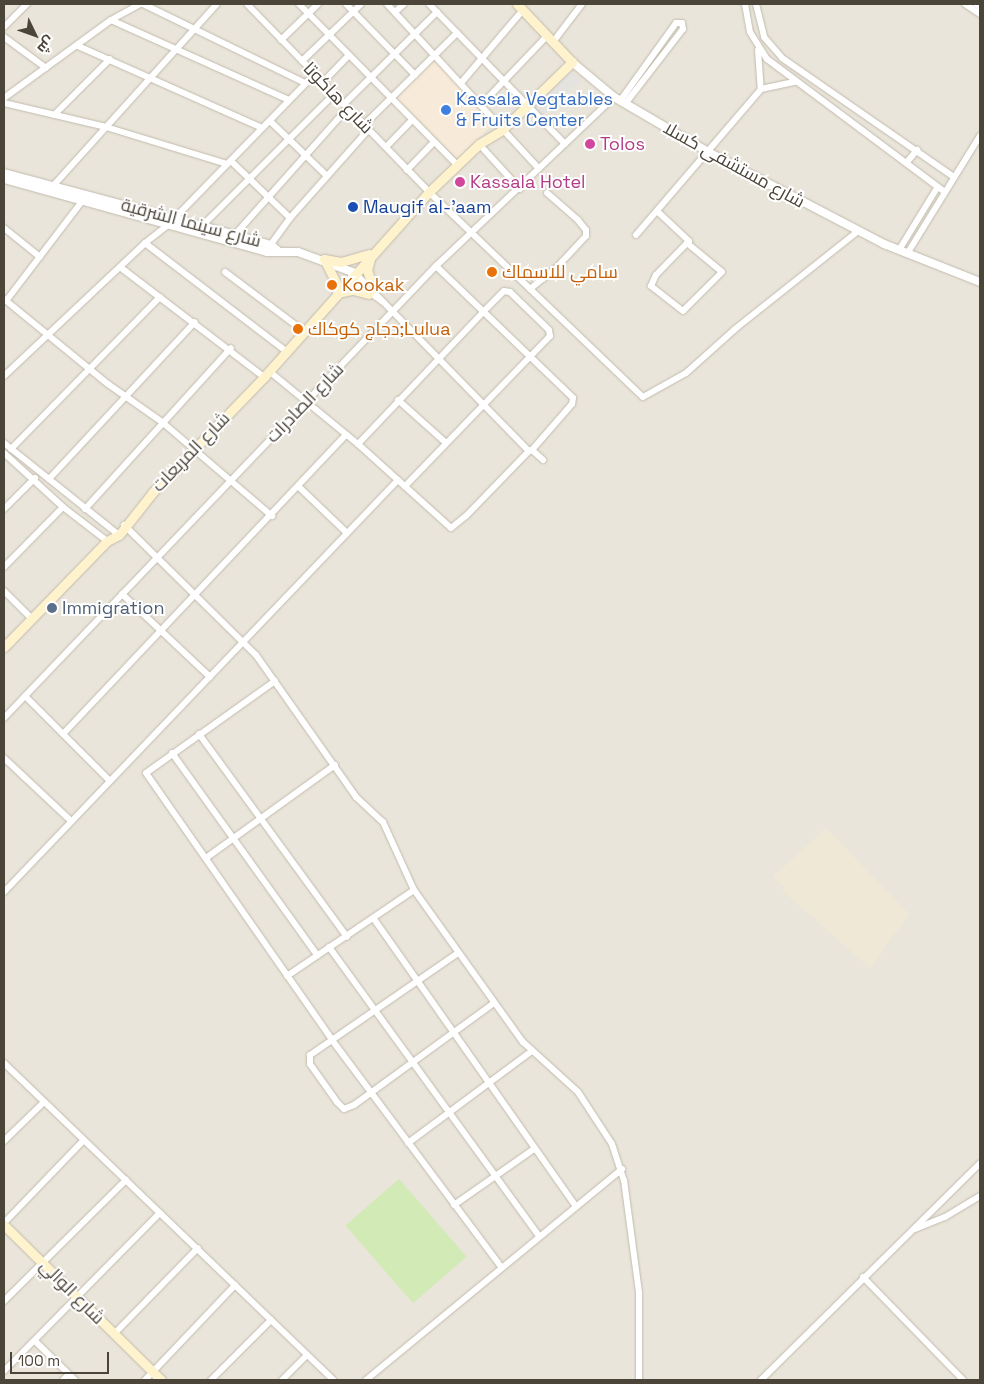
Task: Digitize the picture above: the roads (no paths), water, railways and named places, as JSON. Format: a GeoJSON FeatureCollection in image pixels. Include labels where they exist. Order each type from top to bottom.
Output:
{"type":"FeatureCollection","features":[{"type":"Feature","properties":{"kind":"main road","name":"شارع مستشفى كسلا"},"geometry":{"type":"LineString","coordinates":[[520,7],[572,62]]}},
{"type":"Feature","properties":{"kind":"main road","name":"شارع المربعات"},"geometry":{"type":"LineString","coordinates":[[119,535],[124,525],[267,374],[352,276],[429,192],[479,144],[502,130],[572,62]]}},
{"type":"Feature","properties":{"kind":"main road"},"geometry":{"type":"LineString","coordinates":[[374,252],[367,270],[371,292],[353,290],[338,292],[325,260],[341,262],[374,252]]}},
{"type":"Feature","properties":{"kind":"main road"},"geometry":{"type":"LineString","coordinates":[[4,646],[107,542],[119,535]]}},
{"type":"Feature","properties":{"kind":"main road","name":"شارع الوالي"},"geometry":{"type":"LineString","coordinates":[[4,1224],[161,1380]]}},
{"type":"Feature","properties":{"kind":"street"},"geometry":{"type":"LineString","coordinates":[[4,27],[27,4]]}},
{"type":"Feature","properties":{"kind":"street"},"geometry":{"type":"LineString","coordinates":[[4,98],[78,46],[111,20],[142,4],[195,28],[305,83]]}},
{"type":"Feature","properties":{"kind":"street"},"geometry":{"type":"LineString","coordinates":[[53,186],[217,4]]}},
{"type":"Feature","properties":{"kind":"street","name":"شارع هاكوتا"},"geometry":{"type":"LineString","coordinates":[[247,4],[429,192],[640,395],[646,397],[686,373],[735,329],[858,231]]}},
{"type":"Feature","properties":{"kind":"street"},"geometry":{"type":"LineString","coordinates":[[299,4],[457,165]]}},
{"type":"Feature","properties":{"kind":"street"},"geometry":{"type":"LineString","coordinates":[[281,40],[318,4]]}},
{"type":"Feature","properties":{"kind":"street"},"geometry":{"type":"LineString","coordinates":[[346,4],[415,75]]}},
{"type":"Feature","properties":{"kind":"street"},"geometry":{"type":"LineString","coordinates":[[302,61],[362,4]]}},
{"type":"Feature","properties":{"kind":"street"},"geometry":{"type":"LineString","coordinates":[[387,4],[436,54],[482,104],[502,130],[539,168]]}},
{"type":"Feature","properties":{"kind":"street"},"geometry":{"type":"LineString","coordinates":[[395,12],[404,4]]}},
{"type":"Feature","properties":{"kind":"street"},"geometry":{"type":"LineString","coordinates":[[429,4],[503,83],[565,144]]}},
{"type":"Feature","properties":{"kind":"street"},"geometry":{"type":"LineString","coordinates":[[482,104],[550,39],[582,4]]}},
{"type":"Feature","properties":{"kind":"street"},"geometry":{"type":"LineString","coordinates":[[745,4],[747,23],[757,46],[761,89]]}},
{"type":"Feature","properties":{"kind":"street"},"geometry":{"type":"LineString","coordinates":[[756,4],[764,37],[782,58],[954,177]]}},
{"type":"Feature","properties":{"kind":"street"},"geometry":{"type":"LineString","coordinates":[[976,4],[980,7]]}},
{"type":"Feature","properties":{"kind":"street"},"geometry":{"type":"LineString","coordinates":[[968,5],[980,14]]}},
{"type":"Feature","properties":{"kind":"street"},"geometry":{"type":"LineString","coordinates":[[461,83],[482,61],[520,7]]}},
{"type":"Feature","properties":{"kind":"street"},"geometry":{"type":"LineString","coordinates":[[232,238],[306,156],[371,77],[437,12]]}},
{"type":"Feature","properties":{"kind":"street"},"geometry":{"type":"LineString","coordinates":[[111,20],[177,48],[289,100]]}},
{"type":"Feature","properties":{"kind":"street"},"geometry":{"type":"LineString","coordinates":[[676,23],[682,23],[683,29],[620,100],[676,23]]}},
{"type":"Feature","properties":{"kind":"street"},"geometry":{"type":"LineString","coordinates":[[272,249],[290,218],[366,127],[391,98],[457,33]]}},
{"type":"Feature","properties":{"kind":"street"},"geometry":{"type":"LineString","coordinates":[[4,38],[46,68]]}},
{"type":"Feature","properties":{"kind":"street"},"geometry":{"type":"LineString","coordinates":[[78,46],[152,77],[262,128]]}},
{"type":"Feature","properties":{"kind":"street"},"geometry":{"type":"LineString","coordinates":[[757,46],[796,82],[907,162],[944,192]]}},
{"type":"Feature","properties":{"kind":"street"},"geometry":{"type":"LineString","coordinates":[[323,82],[349,55]]}},
{"type":"Feature","properties":{"kind":"street"},"geometry":{"type":"LineString","coordinates":[[54,115],[110,59]]}},
{"type":"Feature","properties":{"kind":"street","name":"شارع مستشفى كسلا"},"geometry":{"type":"LineString","coordinates":[[572,62],[620,100],[708,152],[858,231],[907,254],[980,282]]}},
{"type":"Feature","properties":{"kind":"street"},"geometry":{"type":"LineString","coordinates":[[4,376],[145,243],[171,222],[315,74]]}},
{"type":"Feature","properties":{"kind":"street"},"geometry":{"type":"LineString","coordinates":[[636,235],[761,89],[796,82]]}},
{"type":"Feature","properties":{"kind":"street"},"geometry":{"type":"LineString","coordinates":[[202,226],[334,94]]}},
{"type":"Feature","properties":{"kind":"street","name":"شارع الصادرات"},"geometry":{"type":"LineString","coordinates":[[4,718],[436,266],[520,189],[565,144],[620,100]]}},
{"type":"Feature","properties":{"kind":"street"},"geometry":{"type":"LineString","coordinates":[[4,103],[106,127],[229,162],[290,218]]}},
{"type":"Feature","properties":{"kind":"street"},"geometry":{"type":"LineString","coordinates":[[386,147],[412,120]]}},
{"type":"Feature","properties":{"kind":"street"},"geometry":{"type":"LineString","coordinates":[[270,121],[326,175]]}},
{"type":"Feature","properties":{"kind":"street"},"geometry":{"type":"LineString","coordinates":[[907,254],[980,136]]}},
{"type":"Feature","properties":{"kind":"street"},"geometry":{"type":"LineString","coordinates":[[408,170],[434,142]]}},
{"type":"Feature","properties":{"kind":"street"},"geometry":{"type":"LineString","coordinates":[[479,144],[520,189]]}},
{"type":"Feature","properties":{"kind":"street"},"geometry":{"type":"LineString","coordinates":[[907,162],[917,150]]}},
{"type":"Feature","properties":{"kind":"street","name":"شارع سينما الشرقية"},"geometry":{"type":"LineString","coordinates":[[4,179],[53,186],[171,222],[202,226],[232,238]]}},
{"type":"Feature","properties":{"kind":"street","name":"شارع سينما الشرقية"},"geometry":{"type":"LineString","coordinates":[[4,179],[272,249],[298,252],[325,260]]}},
{"type":"Feature","properties":{"kind":"street"},"geometry":{"type":"LineString","coordinates":[[899,250],[937,188]]}},
{"type":"Feature","properties":{"kind":"street"},"geometry":{"type":"LineString","coordinates":[[530,289],[586,236],[586,230],[578,220],[547,193]]}},
{"type":"Feature","properties":{"kind":"street"},"geometry":{"type":"LineString","coordinates":[[83,200],[40,258],[5,300],[126,397],[162,422],[194,450],[232,479],[272,516]]}},
{"type":"Feature","properties":{"kind":"street"},"geometry":{"type":"LineString","coordinates":[[657,211],[690,241]]}},
{"type":"Feature","properties":{"kind":"street"},"geometry":{"type":"LineString","coordinates":[[4,228],[40,258]]}},
{"type":"Feature","properties":{"kind":"street"},"geometry":{"type":"LineString","coordinates":[[690,241],[683,248],[676,254],[662,268],[651,286],[683,311],[722,272],[687,243],[690,241]]}},
{"type":"Feature","properties":{"kind":"street"},"geometry":{"type":"LineString","coordinates":[[145,243],[287,352]]}},
{"type":"Feature","properties":{"kind":"street"},"geometry":{"type":"LineString","coordinates":[[325,260],[352,276],[383,302],[438,359],[531,450],[544,460]]}},
{"type":"Feature","properties":{"kind":"street"},"geometry":{"type":"LineString","coordinates":[[120,267],[267,374],[358,444],[451,528],[466,516],[531,450],[572,404],[573,398],[531,355],[436,266]]}},
{"type":"Feature","properties":{"kind":"street"},"geometry":{"type":"LineString","coordinates":[[225,272],[305,332]]}},
{"type":"Feature","properties":{"kind":"street"},"geometry":{"type":"LineString","coordinates":[[358,444],[504,291],[510,292],[550,332],[531,355],[445,442],[405,486]]}},
{"type":"Feature","properties":{"kind":"street"},"geometry":{"type":"LineString","coordinates":[[11,449],[160,297]]}},
{"type":"Feature","properties":{"kind":"street"},"geometry":{"type":"LineString","coordinates":[[49,479],[195,322]]}},
{"type":"Feature","properties":{"kind":"street"},"geometry":{"type":"LineString","coordinates":[[86,509],[162,422],[231,348]]}},
{"type":"Feature","properties":{"kind":"street"},"geometry":{"type":"LineString","coordinates":[[398,400],[445,442]]}},
{"type":"Feature","properties":{"kind":"street"},"geometry":{"type":"LineString","coordinates":[[63,734],[160,630],[300,487],[346,435]]}},
{"type":"Feature","properties":{"kind":"street"},"geometry":{"type":"LineString","coordinates":[[4,442],[119,535]]}},
{"type":"Feature","properties":{"kind":"street"},"geometry":{"type":"LineString","coordinates":[[4,453],[35,478],[49,497],[107,542]]}},
{"type":"Feature","properties":{"kind":"street"},"geometry":{"type":"LineString","coordinates":[[4,509],[35,478]]}},
{"type":"Feature","properties":{"kind":"street"},"geometry":{"type":"LineString","coordinates":[[4,892],[346,532],[398,480]]}},
{"type":"Feature","properties":{"kind":"street"},"geometry":{"type":"LineString","coordinates":[[300,487],[346,532]]}},
{"type":"Feature","properties":{"kind":"street"},"geometry":{"type":"LineString","coordinates":[[4,567],[63,507]]}},
{"type":"Feature","properties":{"kind":"street"},"geometry":{"type":"LineString","coordinates":[[124,525],[194,595],[244,640],[276,681],[356,797],[383,822],[414,890],[494,1003],[532,1051],[578,1092],[612,1144],[622,1169],[639,1292],[639,1380]]}},
{"type":"Feature","properties":{"kind":"street"},"geometry":{"type":"LineString","coordinates":[[4,590],[31,618]]}},
{"type":"Feature","properties":{"kind":"street"},"geometry":{"type":"LineString","coordinates":[[122,594],[210,677]]}},
{"type":"Feature","properties":{"kind":"street"},"geometry":{"type":"LineString","coordinates":[[276,681],[172,753],[146,774],[332,1040],[501,1267]]}},
{"type":"Feature","properties":{"kind":"street"},"geometry":{"type":"LineString","coordinates":[[25,696],[110,781]]}},
{"type":"Feature","properties":{"kind":"street"},"geometry":{"type":"LineString","coordinates":[[199,734],[347,937]]}},
{"type":"Feature","properties":{"kind":"street"},"geometry":{"type":"LineString","coordinates":[[172,753],[317,955]]}},
{"type":"Feature","properties":{"kind":"street"},"geometry":{"type":"LineString","coordinates":[[4,758],[71,821]]}},
{"type":"Feature","properties":{"kind":"street"},"geometry":{"type":"LineString","coordinates":[[206,858],[335,764]]}},
{"type":"Feature","properties":{"kind":"street"},"geometry":{"type":"LineString","coordinates":[[287,976],[374,919],[414,890]]}},
{"type":"Feature","properties":{"kind":"street"},"geometry":{"type":"LineString","coordinates":[[374,919],[416,982],[576,1206]]}},
{"type":"Feature","properties":{"kind":"street"},"geometry":{"type":"LineString","coordinates":[[329,947],[376,1009],[539,1236]]}},
{"type":"Feature","properties":{"kind":"street"},"geometry":{"type":"LineString","coordinates":[[458,953],[308,1058],[337,1102],[344,1109],[348,1108],[494,1003]]}},
{"type":"Feature","properties":{"kind":"street"},"geometry":{"type":"LineString","coordinates":[[408,1143],[532,1051]]}},
{"type":"Feature","properties":{"kind":"street"},"geometry":{"type":"LineString","coordinates":[[4,1063],[333,1380]]}},
{"type":"Feature","properties":{"kind":"street"},"geometry":{"type":"LineString","coordinates":[[4,1141],[44,1102]]}},
{"type":"Feature","properties":{"kind":"street"},"geometry":{"type":"LineString","coordinates":[[4,1224],[84,1140]]}},
{"type":"Feature","properties":{"kind":"street"},"geometry":{"type":"LineString","coordinates":[[454,1205],[534,1149]]}},
{"type":"Feature","properties":{"kind":"street"},"geometry":{"type":"LineString","coordinates":[[761,1380],[980,1163]]}},
{"type":"Feature","properties":{"kind":"street"},"geometry":{"type":"LineString","coordinates":[[366,1380],[622,1169]]}},
{"type":"Feature","properties":{"kind":"street"},"geometry":{"type":"LineString","coordinates":[[4,1301],[126,1180]]}},
{"type":"Feature","properties":{"kind":"street"},"geometry":{"type":"LineString","coordinates":[[912,1230],[945,1217],[980,1196]]}},
{"type":"Feature","properties":{"kind":"street"},"geometry":{"type":"LineString","coordinates":[[4,1371],[160,1213]]}},
{"type":"Feature","properties":{"kind":"street"},"geometry":{"type":"LineString","coordinates":[[114,1334],[198,1248]]}},
{"type":"Feature","properties":{"kind":"street"},"geometry":{"type":"LineString","coordinates":[[863,1277],[962,1380]]}},
{"type":"Feature","properties":{"kind":"street"},"geometry":{"type":"LineString","coordinates":[[146,1380],[235,1285]]}},
{"type":"Feature","properties":{"kind":"street"},"geometry":{"type":"LineString","coordinates":[[211,1380],[271,1320]]}},
{"type":"Feature","properties":{"kind":"street"},"geometry":{"type":"LineString","coordinates":[[35,1340],[76,1380]]}},
{"type":"Feature","properties":{"kind":"street"},"geometry":{"type":"LineString","coordinates":[[282,1380],[308,1355]]}},
{"type":"Feature","properties":{"kind":"street"},"geometry":{"type":"LineString","coordinates":[[63,1380],[69,1374]]}},
{"type":"Feature","properties":{"kind":"place","name":"Kassala Vegtables & Fruits Center"},"geometry":{"type":"Point","coordinates":[446,110]}},
{"type":"Feature","properties":{"kind":"place","name":"Tolos"},"geometry":{"type":"Point","coordinates":[590,144]}},
{"type":"Feature","properties":{"kind":"place","name":"Kassala Hotel"},"geometry":{"type":"Point","coordinates":[460,182]}},
{"type":"Feature","properties":{"kind":"place","name":"Maugif al-'aam"},"geometry":{"type":"Point","coordinates":[353,207]}},
{"type":"Feature","properties":{"kind":"place","name":"سامي للاسماك"},"geometry":{"type":"Point","coordinates":[492,272]}},
{"type":"Feature","properties":{"kind":"place","name":"Kookak"},"geometry":{"type":"Point","coordinates":[332,285]}},
{"type":"Feature","properties":{"kind":"place","name":"دجاج كوكاك;Lulua"},"geometry":{"type":"Point","coordinates":[298,329]}},
{"type":"Feature","properties":{"kind":"place","name":"Immigration"},"geometry":{"type":"Point","coordinates":[52,608]}}]}
